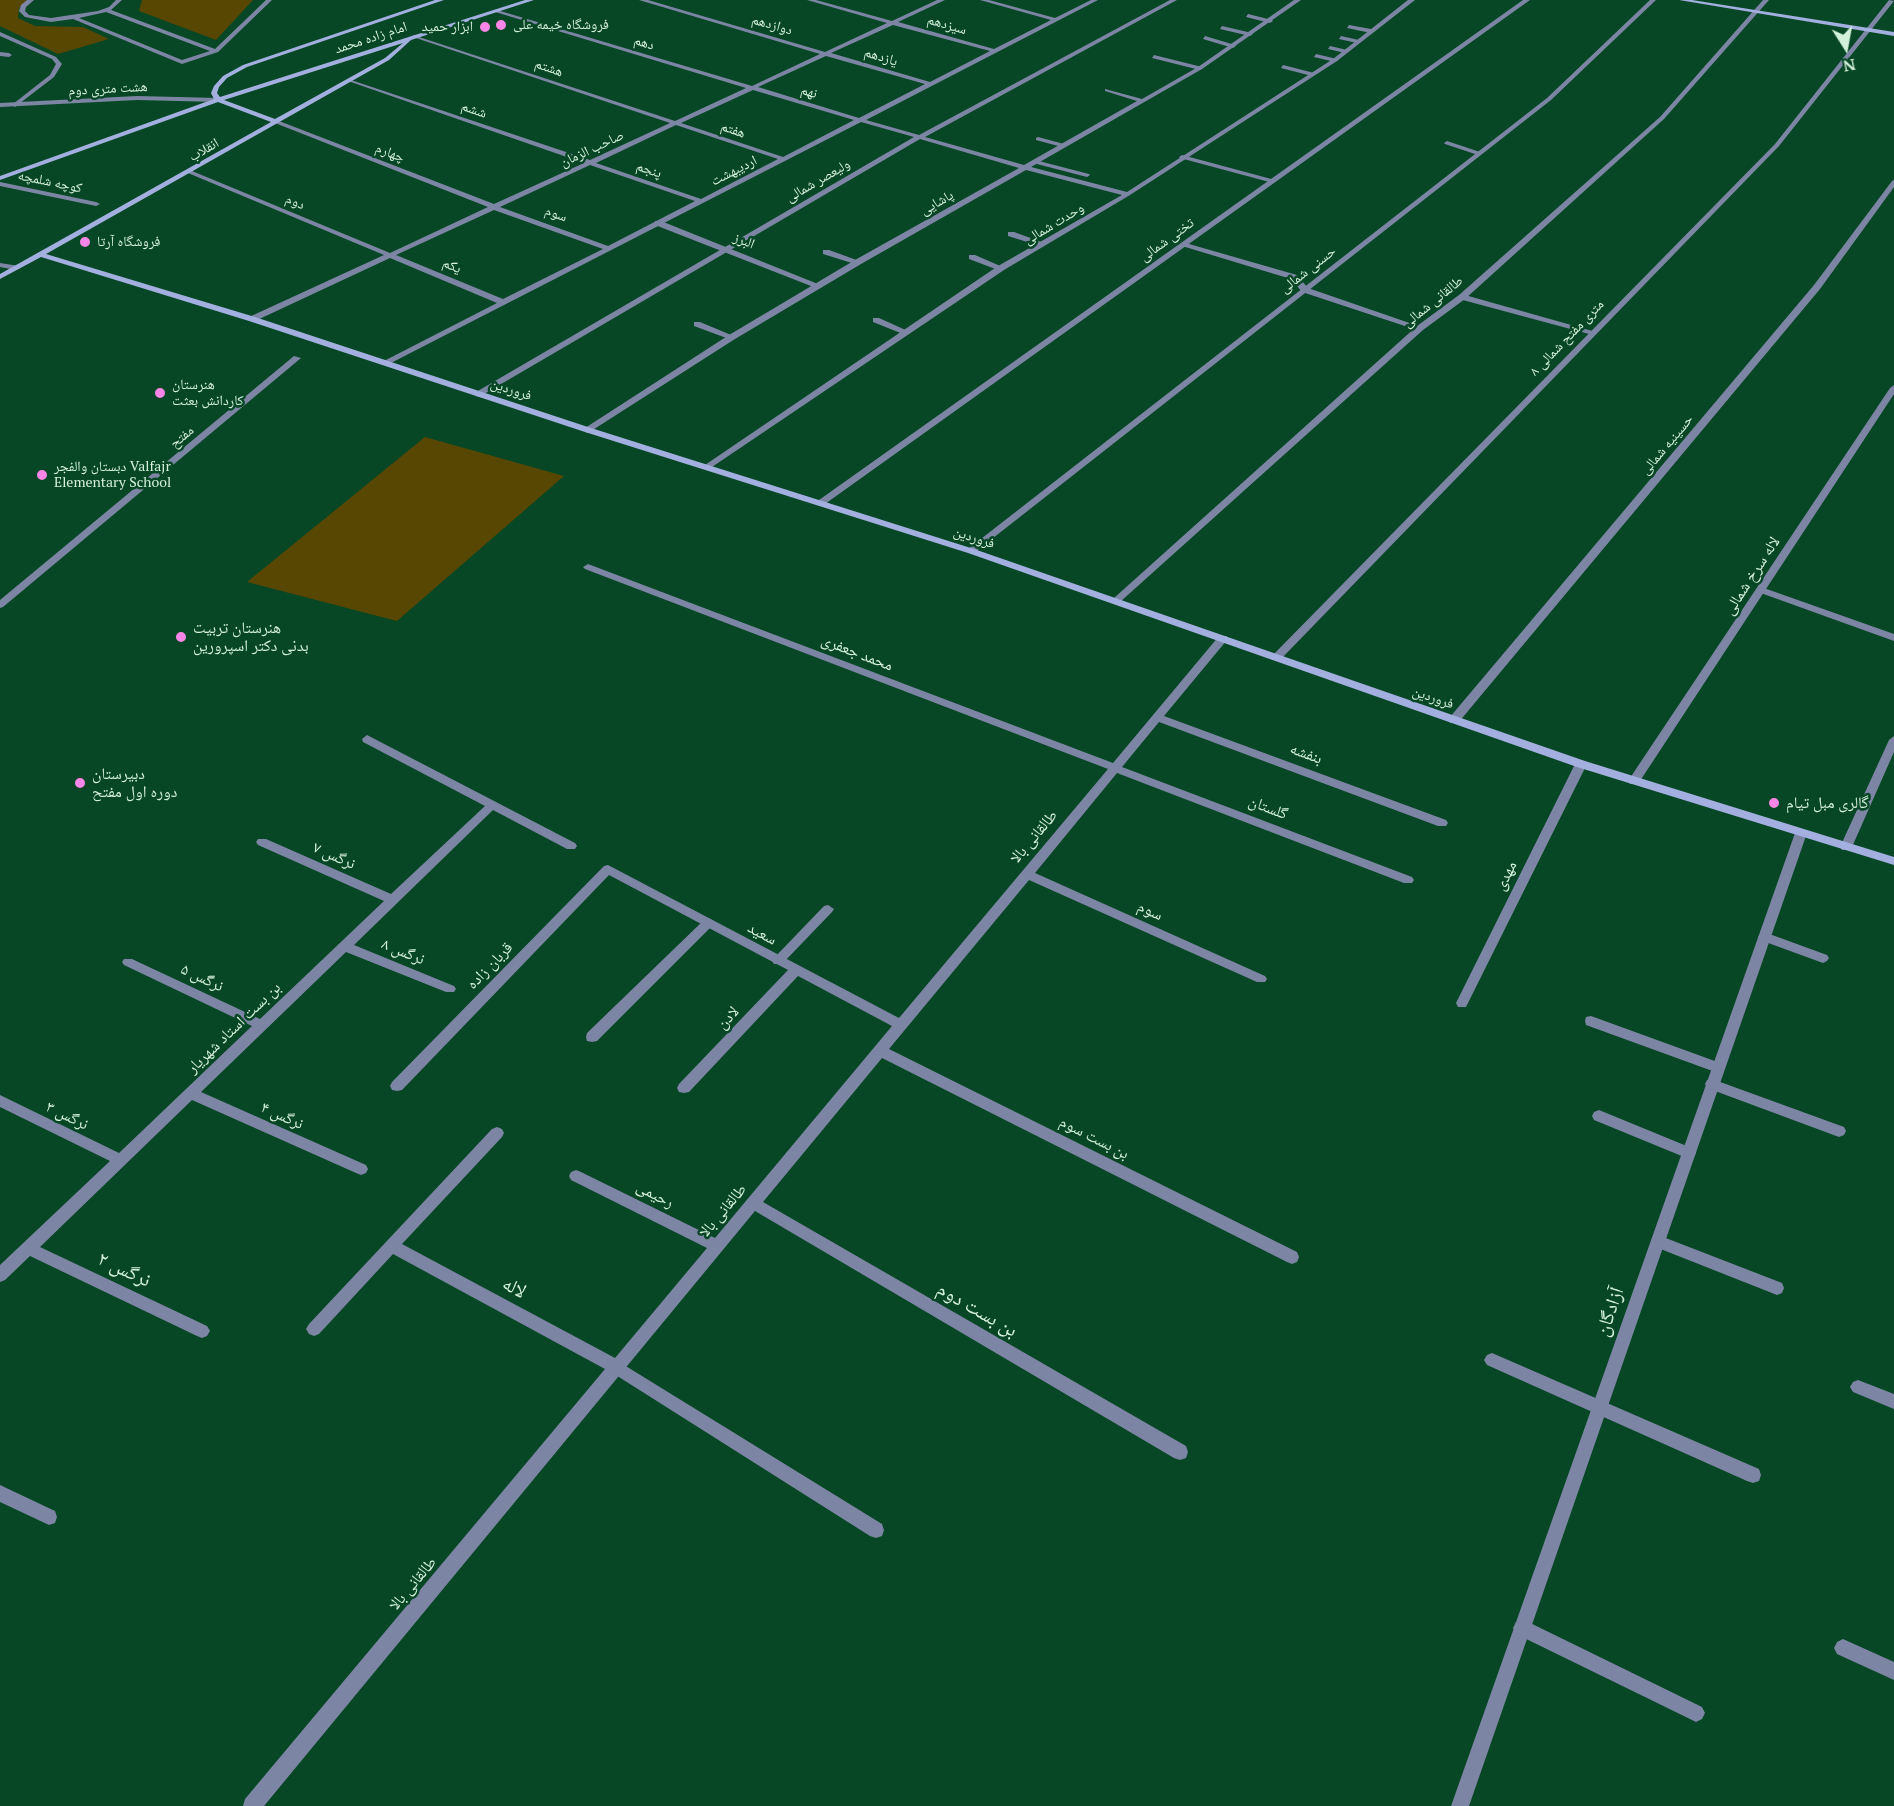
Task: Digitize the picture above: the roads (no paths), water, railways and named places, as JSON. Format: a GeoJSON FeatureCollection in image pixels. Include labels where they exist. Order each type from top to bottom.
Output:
{"type":"FeatureCollection","features":[{"type":"Feature","properties":{"kind":"street"},"geometry":{"type":"LineString","coordinates":[[31,0],[23,6],[22,11],[27,16],[51,20],[75,18],[106,10],[120,0]]}},
{"type":"Feature","properties":{"kind":"street"},"geometry":{"type":"LineString","coordinates":[[75,18],[182,62],[216,51],[269,0]]}},
{"type":"Feature","properties":{"kind":"street","name":"امام زاده محمد"},"geometry":{"type":"LineString","coordinates":[[218,100],[214,93],[216,87],[225,77],[244,66],[441,0]]}},
{"type":"Feature","properties":{"kind":"street","name":"امام زاده محمد"},"geometry":{"type":"LineString","coordinates":[[0,178],[218,100],[531,0]]}},
{"type":"Feature","properties":{"kind":"street","name":"دوازدهم"},"geometry":{"type":"LineString","coordinates":[[642,0],[826,53]]}},
{"type":"Feature","properties":{"kind":"street","name":"سیزدهم"},"geometry":{"type":"LineString","coordinates":[[810,0],[995,51]]}},
{"type":"Feature","properties":{"kind":"street","name":"صاحب الزمان"},"geometry":{"type":"LineString","coordinates":[[252,319],[942,0]]}},
{"type":"Feature","properties":{"kind":"street"},"geometry":{"type":"LineString","coordinates":[[983,0],[1056,20]]}},
{"type":"Feature","properties":{"kind":"street","name":"اردیبهشت"},"geometry":{"type":"LineString","coordinates":[[384,363],[1095,0]]}},
{"type":"Feature","properties":{"kind":"street","name":"ولیعصر شمالی"},"geometry":{"type":"LineString","coordinates":[[479,394],[921,136],[1174,0]]}},
{"type":"Feature","properties":{"kind":"street","name":"پاشایی"},"geometry":{"type":"LineString","coordinates":[[588,429],[732,337],[858,262],[1200,68],[1298,0]]}},
{"type":"Feature","properties":{"kind":"street","name":"وحدت شمالی"},"geometry":{"type":"LineString","coordinates":[[706,467],[1001,268],[1128,194],[1335,60],[1357,40],[1413,0]]}},
{"type":"Feature","properties":{"kind":"street","name":"تختی شمالی"},"geometry":{"type":"LineString","coordinates":[[822,502],[1527,0]]}},
{"type":"Feature","properties":{"kind":"street","name":"حسنی شمالی"},"geometry":{"type":"LineString","coordinates":[[971,551],[1549,99],[1653,0]]}},
{"type":"Feature","properties":{"kind":"street"},"geometry":{"type":"LineString","coordinates":[[1682,0],[1894,34]]}},
{"type":"Feature","properties":{"kind":"street","name":"طالقانی شمالی"},"geometry":{"type":"LineString","coordinates":[[1117,600],[1420,328],[1462,297],[1662,118],[1766,0]]}},
{"type":"Feature","properties":{"kind":"street","name":"۸ متری مفتح شمالی"},"geometry":{"type":"LineString","coordinates":[[1276,658],[1777,145],[1892,0]]}},
{"type":"Feature","properties":{"kind":"street"},"geometry":{"type":"LineString","coordinates":[[106,10],[216,51]]}},
{"type":"Feature","properties":{"kind":"street","name":"دهم"},"geometry":{"type":"LineString","coordinates":[[495,11],[752,88]]}},
{"type":"Feature","properties":{"kind":"street"},"geometry":{"type":"LineString","coordinates":[[1248,15],[1270,21]]}},
{"type":"Feature","properties":{"kind":"street"},"geometry":{"type":"LineString","coordinates":[[1349,27],[1371,31]]}},
{"type":"Feature","properties":{"kind":"street"},"geometry":{"type":"LineString","coordinates":[[1222,28],[1250,34]]}},
{"type":"Feature","properties":{"kind":"street"},"geometry":{"type":"LineString","coordinates":[[0,34],[54,58],[59,64],[52,76],[15,105]]}},
{"type":"Feature","properties":{"kind":"street","name":"انقلاب"},"geometry":{"type":"LineString","coordinates":[[0,277],[387,59],[415,36]]}},
{"type":"Feature","properties":{"kind":"street","name":"هشتم"},"geometry":{"type":"LineString","coordinates":[[415,36],[675,123]]}},
{"type":"Feature","properties":{"kind":"street"},"geometry":{"type":"LineString","coordinates":[[1205,38],[1233,46]]}},
{"type":"Feature","properties":{"kind":"street"},"geometry":{"type":"LineString","coordinates":[[1341,38],[1357,40]]}},
{"type":"Feature","properties":{"kind":"street"},"geometry":{"type":"LineString","coordinates":[[1330,48],[1345,51]]}},
{"type":"Feature","properties":{"kind":"street","name":"یازدهم"},"geometry":{"type":"LineString","coordinates":[[826,53],[930,84]]}},
{"type":"Feature","properties":{"kind":"street"},"geometry":{"type":"LineString","coordinates":[[0,54],[9,55]]}},
{"type":"Feature","properties":{"kind":"street"},"geometry":{"type":"LineString","coordinates":[[1316,56],[1335,60]]}},
{"type":"Feature","properties":{"kind":"street"},"geometry":{"type":"LineString","coordinates":[[1154,57],[1200,68]]}},
{"type":"Feature","properties":{"kind":"street"},"geometry":{"type":"LineString","coordinates":[[1283,67],[1312,74]]}},
{"type":"Feature","properties":{"kind":"street","name":"ششم"},"geometry":{"type":"LineString","coordinates":[[350,80],[590,163]]}},
{"type":"Feature","properties":{"kind":"street","name":"نهم"},"geometry":{"type":"LineString","coordinates":[[752,88],[1024,167],[1128,194]]}},
{"type":"Feature","properties":{"kind":"street"},"geometry":{"type":"LineString","coordinates":[[1107,90],[1143,101]]}},
{"type":"Feature","properties":{"kind":"street","name":"هشت متری دوم"},"geometry":{"type":"LineString","coordinates":[[0,105],[137,98],[218,100]]}},
{"type":"Feature","properties":{"kind":"street"},"geometry":{"type":"LineString","coordinates":[[218,100],[277,122]]}},
{"type":"Feature","properties":{"kind":"street","name":"چهارم"},"geometry":{"type":"LineString","coordinates":[[277,122],[494,207]]}},
{"type":"Feature","properties":{"kind":"street","name":"هفتم"},"geometry":{"type":"LineString","coordinates":[[675,123],[783,159]]}},
{"type":"Feature","properties":{"kind":"street"},"geometry":{"type":"LineString","coordinates":[[1038,139],[1062,145]]}},
{"type":"Feature","properties":{"kind":"street"},"geometry":{"type":"LineString","coordinates":[[1446,143],[1478,153]]}},
{"type":"Feature","properties":{"kind":"street"},"geometry":{"type":"LineString","coordinates":[[1182,157],[1273,181]]}},
{"type":"Feature","properties":{"kind":"street"},"geometry":{"type":"LineString","coordinates":[[1035,162],[1087,175]]}},
{"type":"Feature","properties":{"kind":"street","name":"پنجم"},"geometry":{"type":"LineString","coordinates":[[590,163],[701,201]]}},
{"type":"Feature","properties":{"kind":"street","name":"دوم"},"geometry":{"type":"LineString","coordinates":[[190,172],[390,255]]}},
{"type":"Feature","properties":{"kind":"street","name":"حسینیه شمالی"},"geometry":{"type":"LineString","coordinates":[[1454,720],[1817,287],[1894,182]]}},
{"type":"Feature","properties":{"kind":"street","name":"کوچه شلمچه"},"geometry":{"type":"LineString","coordinates":[[0,184],[96,204]]}},
{"type":"Feature","properties":{"kind":"street","name":"سوم"},"geometry":{"type":"LineString","coordinates":[[494,207],[608,248]]}},
{"type":"Feature","properties":{"kind":"street","name":"البرز"},"geometry":{"type":"LineString","coordinates":[[658,223],[819,286]]}},
{"type":"Feature","properties":{"kind":"street"},"geometry":{"type":"LineString","coordinates":[[1011,234],[1043,244]]}},
{"type":"Feature","properties":{"kind":"street"},"geometry":{"type":"LineString","coordinates":[[1185,244],[1294,277],[1305,290],[1420,328]]}},
{"type":"Feature","properties":{"kind":"street"},"geometry":{"type":"LineString","coordinates":[[826,252],[858,262]]}},
{"type":"Feature","properties":{"kind":"street","name":"فروردین"},"geometry":{"type":"LineString","coordinates":[[41,255],[252,319],[706,467],[822,502],[1117,600],[1581,764],[1894,861]]}},
{"type":"Feature","properties":{"kind":"street","name":"یکم"},"geometry":{"type":"LineString","coordinates":[[390,255],[502,302]]}},
{"type":"Feature","properties":{"kind":"street"},"geometry":{"type":"LineString","coordinates":[[972,256],[1001,268]]}},
{"type":"Feature","properties":{"kind":"street"},"geometry":{"type":"LineString","coordinates":[[0,266],[16,268]]}},
{"type":"Feature","properties":{"kind":"street"},"geometry":{"type":"LineString","coordinates":[[1462,297],[1592,332]]}},
{"type":"Feature","properties":{"kind":"street"},"geometry":{"type":"LineString","coordinates":[[876,320],[906,332]]}},
{"type":"Feature","properties":{"kind":"street"},"geometry":{"type":"LineString","coordinates":[[697,324],[732,337]]}},
{"type":"Feature","properties":{"kind":"street","name":"مفتح"},"geometry":{"type":"LineString","coordinates":[[0,605],[297,358]]}},
{"type":"Feature","properties":{"kind":"street","name":"لاله سرخ شمالی"},"geometry":{"type":"LineString","coordinates":[[1634,781],[1894,388]]}},
{"type":"Feature","properties":{"kind":"street","name":"محمد جعفری"},"geometry":{"type":"LineString","coordinates":[[588,567],[1116,767]]}},
{"type":"Feature","properties":{"kind":"street"},"geometry":{"type":"LineString","coordinates":[[1761,590],[1894,638]]}},
{"type":"Feature","properties":{"kind":"street","name":"طالقانی بالا"},"geometry":{"type":"LineString","coordinates":[[252,1806],[1223,638]]}},
{"type":"Feature","properties":{"kind":"street","name":"بنفشه"},"geometry":{"type":"LineString","coordinates":[[1157,717],[1443,823]]}},
{"type":"Feature","properties":{"kind":"street"},"geometry":{"type":"LineString","coordinates":[[368,739],[491,806],[571,846]]}},
{"type":"Feature","properties":{"kind":"street"},"geometry":{"type":"LineString","coordinates":[[1846,847],[1894,740]]}},
{"type":"Feature","properties":{"kind":"street","name":"مهدی"},"geometry":{"type":"LineString","coordinates":[[1462,1003],[1581,764]]}},
{"type":"Feature","properties":{"kind":"street","name":"گلستان"},"geometry":{"type":"LineString","coordinates":[[1116,767],[1408,880]]}},
{"type":"Feature","properties":{"kind":"street","name":"بن بست استاد شهریار"},"geometry":{"type":"LineString","coordinates":[[0,1275],[491,806]]}},
{"type":"Feature","properties":{"kind":"street","name":"آزادگان"},"geometry":{"type":"LineString","coordinates":[[1460,1806],[1801,833]]}},
{"type":"Feature","properties":{"kind":"street","name":"نرگس ۷"},"geometry":{"type":"LineString","coordinates":[[262,842],[392,900]]}},
{"type":"Feature","properties":{"kind":"street","name":"سعید"},"geometry":{"type":"LineString","coordinates":[[608,869],[795,971],[901,1025]]}},
{"type":"Feature","properties":{"kind":"street","name":"قربان زاده"},"geometry":{"type":"LineString","coordinates":[[397,1086],[608,869]]}},
{"type":"Feature","properties":{"kind":"street","name":"سوم"},"geometry":{"type":"LineString","coordinates":[[1027,874],[1261,979]]}},
{"type":"Feature","properties":{"kind":"street"},"geometry":{"type":"LineString","coordinates":[[778,961],[828,909]]}},
{"type":"Feature","properties":{"kind":"street"},"geometry":{"type":"LineString","coordinates":[[592,1037],[708,923]]}},
{"type":"Feature","properties":{"kind":"street"},"geometry":{"type":"LineString","coordinates":[[1764,938],[1823,958]]}},
{"type":"Feature","properties":{"kind":"street","name":"نرگس ۸"},"geometry":{"type":"LineString","coordinates":[[344,946],[450,989]]}},
{"type":"Feature","properties":{"kind":"street","name":"نرگس ۵"},"geometry":{"type":"LineString","coordinates":[[128,962],[261,1025]]}},
{"type":"Feature","properties":{"kind":"street","name":"لادن"},"geometry":{"type":"LineString","coordinates":[[684,1088],[795,971]]}},
{"type":"Feature","properties":{"kind":"street"},"geometry":{"type":"LineString","coordinates":[[1591,1021],[1718,1068]]}},
{"type":"Feature","properties":{"kind":"street","name":"بن بست سوم"},"geometry":{"type":"LineString","coordinates":[[880,1051],[1292,1257]]}},
{"type":"Feature","properties":{"kind":"street"},"geometry":{"type":"LineString","coordinates":[[1712,1084],[1839,1131]]}},
{"type":"Feature","properties":{"kind":"street","name":"نرگس ۴"},"geometry":{"type":"LineString","coordinates":[[190,1093],[361,1169]]}},
{"type":"Feature","properties":{"kind":"street","name":"نرگس ۳"},"geometry":{"type":"LineString","coordinates":[[0,1101],[120,1160]]}},
{"type":"Feature","properties":{"kind":"street"},"geometry":{"type":"LineString","coordinates":[[1599,1116],[1689,1153]]}},
{"type":"Feature","properties":{"kind":"street"},"geometry":{"type":"LineString","coordinates":[[314,1329],[497,1132]]}},
{"type":"Feature","properties":{"kind":"street","name":"رحیمی"},"geometry":{"type":"LineString","coordinates":[[576,1176],[717,1246]]}},
{"type":"Feature","properties":{"kind":"street","name":"بن بست دوم"},"geometry":{"type":"LineString","coordinates":[[753,1203],[1180,1452]]}},
{"type":"Feature","properties":{"kind":"street"},"geometry":{"type":"LineString","coordinates":[[1658,1241],[1777,1288]]}},
{"type":"Feature","properties":{"kind":"street","name":"لاله"},"geometry":{"type":"LineString","coordinates":[[392,1246],[616,1367],[876,1530]]}},
{"type":"Feature","properties":{"kind":"street","name":"نرگس ۲"},"geometry":{"type":"LineString","coordinates":[[28,1248],[202,1331]]}},
{"type":"Feature","properties":{"kind":"street"},"geometry":{"type":"LineString","coordinates":[[1491,1360],[1753,1475]]}},
{"type":"Feature","properties":{"kind":"street"},"geometry":{"type":"LineString","coordinates":[[1858,1387],[1894,1402]]}},
{"type":"Feature","properties":{"kind":"street"},"geometry":{"type":"LineString","coordinates":[[0,1493],[49,1517]]}},
{"type":"Feature","properties":{"kind":"street"},"geometry":{"type":"LineString","coordinates":[[1522,1628],[1696,1713]]}},
{"type":"Feature","properties":{"kind":"street"},"geometry":{"type":"LineString","coordinates":[[1843,1648],[1894,1671]]}},
{"type":"Feature","properties":{"kind":"place","name":"فروشگاه خیمه علی"},"geometry":{"type":"Point","coordinates":[501,25]}},
{"type":"Feature","properties":{"kind":"place","name":"ابزار حمید"},"geometry":{"type":"Point","coordinates":[485,27]}},
{"type":"Feature","properties":{"kind":"place","name":"فروشگاه آرتا"},"geometry":{"type":"Point","coordinates":[85,242]}},
{"type":"Feature","properties":{"kind":"place","name":"هنرستان کاردانش بعثت"},"geometry":{"type":"Point","coordinates":[160,393]}},
{"type":"Feature","properties":{"kind":"place","name":"دبستان والفجر Valfajr Elementary School"},"geometry":{"type":"Point","coordinates":[42,475]}},
{"type":"Feature","properties":{"kind":"place","name":"هنرستان تربیت بدنی دکتر اسپرورین"},"geometry":{"type":"Point","coordinates":[181,637]}},
{"type":"Feature","properties":{"kind":"place","name":"دبیرستان دوره اول مفتح"},"geometry":{"type":"Point","coordinates":[80,783]}},
{"type":"Feature","properties":{"kind":"place","name":"گالری مبل تیام"},"geometry":{"type":"Point","coordinates":[1774,803]}}]}
